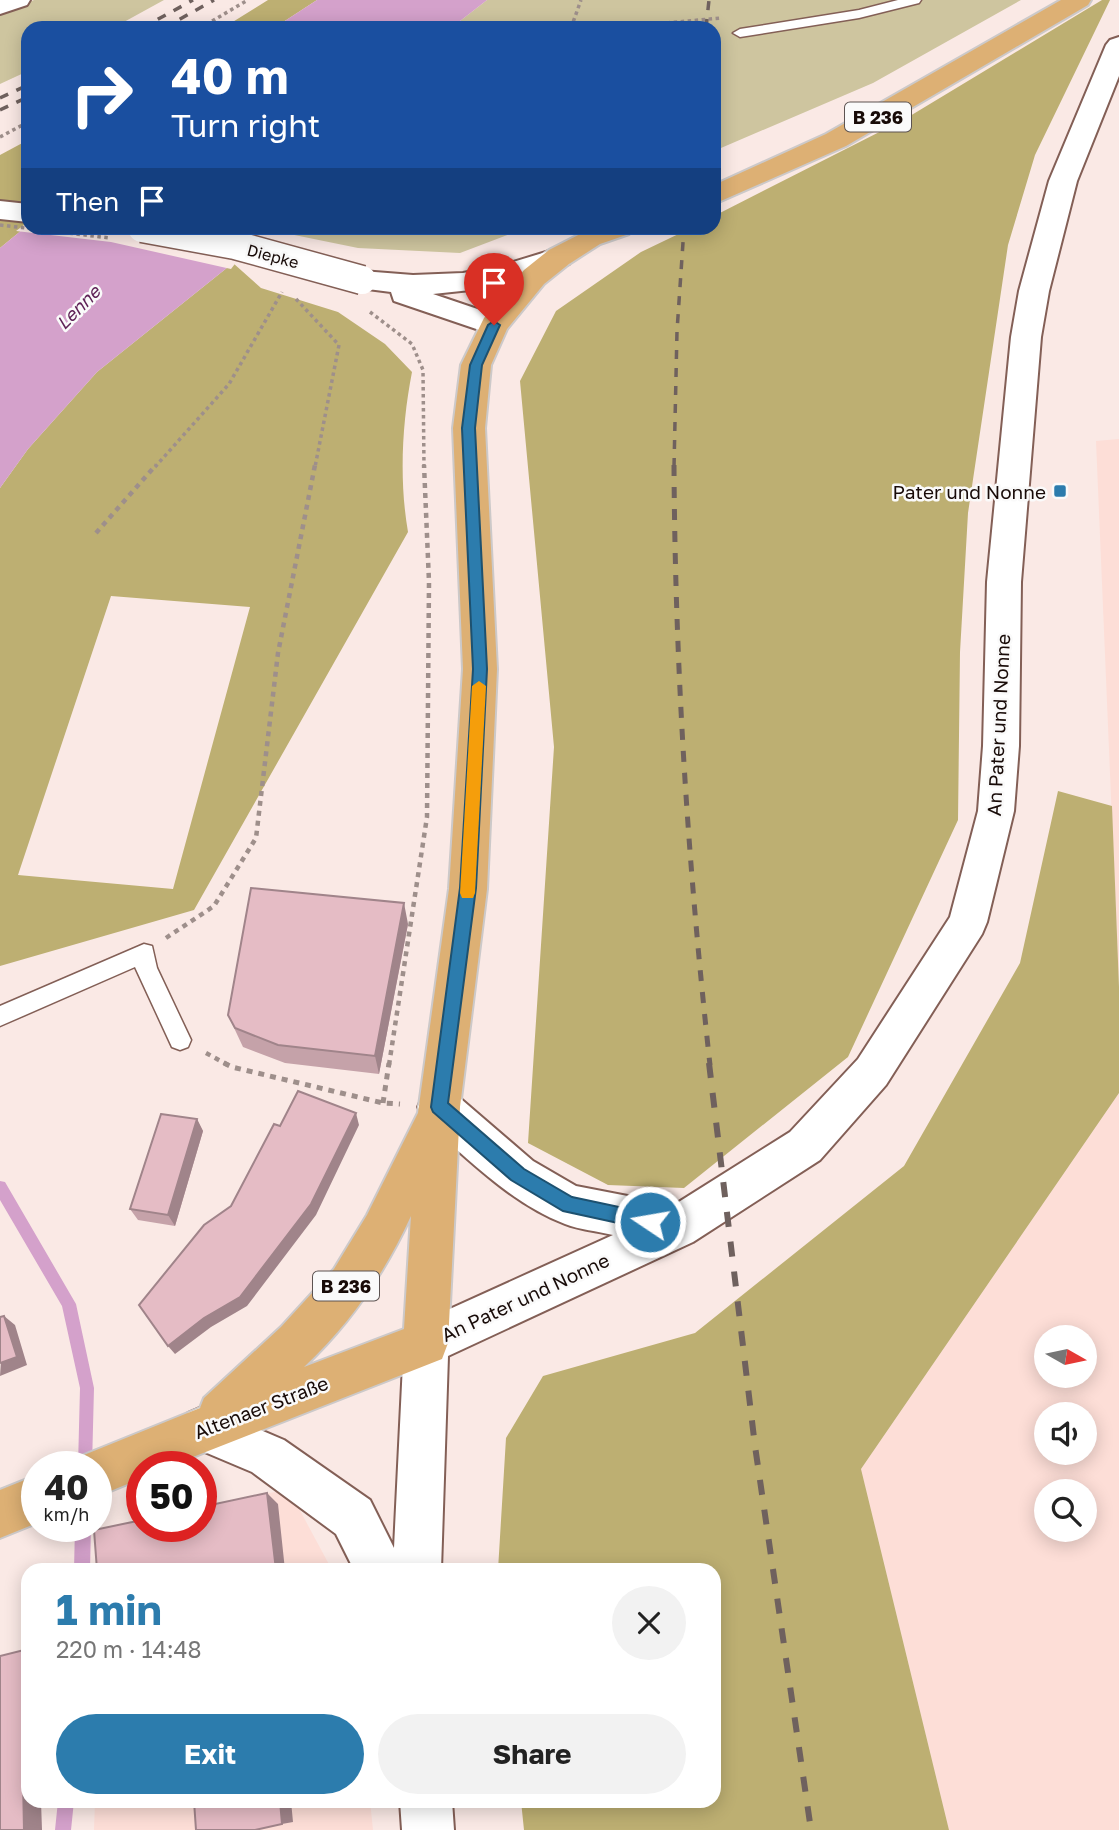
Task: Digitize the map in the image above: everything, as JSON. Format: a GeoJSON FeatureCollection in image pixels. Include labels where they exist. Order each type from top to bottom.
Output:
{"type":"FeatureCollection","features":[{"type":"Feature","properties":{"kind":"main road"},"geometry":{"type":"LineString","coordinates":[[0,7],[18,0]]}},
{"type":"Feature","properties":{"kind":"main road","name":"B 236"},"geometry":{"type":"LineString","coordinates":[[721,192],[836,140],[1079,0]]}},
{"type":"Feature","properties":{"kind":"main road","name":"An Pater und Nonne"},"geometry":{"type":"LineString","coordinates":[[426,1343],[678,1227],[805,1146],[872,1072],[968,922],[996,811],[1001,746],[1004,582],[1026,337],[1034,291],[1063,181],[1119,45]]}},
{"type":"Feature","properties":{"kind":"main road"},"geometry":{"type":"LineString","coordinates":[[0,210],[21,212]]}},
{"type":"Feature","properties":{"kind":"main road","name":"Diepke"},"geometry":{"type":"LineString","coordinates":[[178,235],[235,246],[361,293],[494,325]]}},
{"type":"Feature","properties":{"kind":"main road","name":"B 236"},"geometry":{"type":"LineString","coordinates":[[426,1343],[439,1107],[468,888],[480,669],[469,428],[476,365],[494,325],[516,296],[559,257],[600,235]]}},
{"type":"Feature","properties":{"kind":"main road","name":"Diepke"},"geometry":{"type":"LineString","coordinates":[[361,293],[454,284],[497,276],[559,257]]}},
{"type":"Feature","properties":{"kind":"main road"},"geometry":{"type":"LineString","coordinates":[[439,1107],[517,1174],[569,1205],[678,1227]]}},
{"type":"Feature","properties":{"kind":"main road","name":"B 236"},"geometry":{"type":"LineString","coordinates":[[204,1429],[316,1325],[362,1265],[390,1217],[439,1107]]}},
{"type":"Feature","properties":{"kind":"main road"},"geometry":{"type":"LineString","coordinates":[[417,1563],[426,1343]]}},
{"type":"Feature","properties":{"kind":"main road","name":"Altenaer Straße"},"geometry":{"type":"LineString","coordinates":[[112,1468],[204,1429],[426,1343]]}},
{"type":"Feature","properties":{"kind":"main road"},"geometry":{"type":"LineString","coordinates":[[204,1429],[268,1456],[353,1517],[376,1563]]}},
{"type":"Feature","properties":{"kind":"main road"},"geometry":{"type":"LineString","coordinates":[[0,1514],[21,1505]]}},
{"type":"Feature","properties":{"kind":"main road"},"geometry":{"type":"LineString","coordinates":[[426,1808],[428,1830]]}},
{"type":"Feature","properties":{"kind":"lane"},"geometry":{"type":"LineString","coordinates":[[740,33],[859,14],[914,0]]}},
{"type":"Feature","properties":{"kind":"lane"},"geometry":{"type":"LineString","coordinates":[[0,1016],[144,953],[146,968],[180,1040]]}},
{"type":"Feature","properties":{"kind":"path"},"geometry":{"type":"LineString","coordinates":[[212,21],[248,0]]}},
{"type":"Feature","properties":{"kind":"path"},"geometry":{"type":"LineString","coordinates":[[574,21],[581,0]]}},
{"type":"Feature","properties":{"kind":"path"},"geometry":{"type":"LineString","coordinates":[[0,137],[21,126]]}},
{"type":"Feature","properties":{"kind":"path"},"geometry":{"type":"LineString","coordinates":[[96,533],[229,384],[284,288]]}},
{"type":"Feature","properties":{"kind":"path"},"geometry":{"type":"LineString","coordinates":[[180,1040],[232,1067],[383,1103],[427,817],[429,582],[424,492],[423,370],[412,344],[361,293]]}},
{"type":"Feature","properties":{"kind":"path"},"geometry":{"type":"LineString","coordinates":[[144,953],[214,906],[256,838],[278,653],[340,345],[293,298]]}},
{"type":"Feature","properties":{"kind":"shaded area"},"geometry":{"type":"Polygon","coordinates":[[[34,0],[164,0],[126,21],[21,21],[21,74],[0,84],[0,15],[34,0]]]}},
{"type":"Feature","properties":{"kind":"shaded area"},"geometry":{"type":"Polygon","coordinates":[[[268,0],[317,0],[285,21],[234,21],[268,0]]]}},
{"type":"Feature","properties":{"kind":"shaded area"},"geometry":{"type":"Polygon","coordinates":[[[487,0],[1021,0],[873,83],[721,148],[721,21],[460,21],[487,0]]]}},
{"type":"Feature","properties":{"kind":"shaded area"},"geometry":{"type":"Polygon","coordinates":[[[1102,0],[1110,0],[1035,155],[1008,245],[968,513],[960,652],[958,820],[848,1057],[684,1188],[608,1185],[528,1143],[554,747],[520,381],[556,311],[641,252],[676,235],[721,235],[721,212],[905,119],[1102,0]]]}},
{"type":"Feature","properties":{"kind":"shaded area"},"geometry":{"type":"Polygon","coordinates":[[[21,144],[21,231],[0,248],[0,155],[21,144]]]}},
{"type":"Feature","properties":{"kind":"shaded area"},"geometry":{"type":"Polygon","coordinates":[[[294,235],[508,235],[460,253],[358,248],[294,235]]]}},
{"type":"Feature","properties":{"kind":"shaded area"},"geometry":{"type":"Polygon","coordinates":[[[233,263],[261,288],[338,312],[385,344],[412,372],[403,452],[403,492],[408,532],[194,910],[0,966],[0,488],[28,449],[97,372],[233,263]],[[111,596],[18,875],[173,889],[250,607],[111,596]]]}},
{"type":"Feature","properties":{"kind":"shaded area"},"geometry":{"type":"Polygon","coordinates":[[[1119,439],[1119,987],[1096,441],[1119,439]]]}},
{"type":"Feature","properties":{"kind":"shaded area"},"geometry":{"type":"Polygon","coordinates":[[[1058,791],[1112,806],[1119,987],[1119,1093],[861,1469],[949,1830],[524,1830],[522,1808],[721,1808],[721,1563],[498,1563],[506,1438],[543,1376],[695,1333],[904,1166],[1020,963],[1058,791]]]}},
{"type":"Feature","properties":{"kind":"shaded area"},"geometry":{"type":"Polygon","coordinates":[[[1119,1093],[1119,1830],[949,1830],[861,1469],[1119,1093]]]}},
{"type":"Feature","properties":{"kind":"shaded area"},"geometry":{"type":"Polygon","coordinates":[[[289,1490],[328,1563],[108,1563],[127,1542],[217,1542],[217,1506],[289,1490]]]}},
{"type":"Feature","properties":{"kind":"shaded area"},"geometry":{"type":"Polygon","coordinates":[[[95,1808],[371,1808],[373,1830],[94,1830],[95,1808]]]}},
{"type":"Feature","properties":{"kind":"water"},"geometry":{"type":"Polygon","coordinates":[[[317,0],[487,0],[460,21],[285,21],[317,0]]]}},
{"type":"Feature","properties":{"kind":"water","name":"Lenne"},"geometry":{"type":"Polygon","coordinates":[[[21,231],[21,235],[254,235],[233,263],[97,372],[28,449],[0,488],[0,248],[21,231]]]}},
{"type":"Feature","properties":{"kind":"pier"},"geometry":{"type":"Polygon","coordinates":[[[51,235],[233,235],[254,239],[231,269],[111,242],[51,235]]]}},
{"type":"Feature","properties":{"kind":"building"},"geometry":{"type":"Polygon","coordinates":[[[251,888],[404,903],[375,1056],[278,1045],[235,1028],[228,1015],[251,888]]]}},
{"type":"Feature","properties":{"kind":"building"},"geometry":{"type":"Polygon","coordinates":[[[298,1091],[356,1113],[311,1204],[240,1297],[204,1318],[168,1346],[139,1305],[204,1225],[231,1206],[274,1124],[280,1126],[298,1091]]]}},
{"type":"Feature","properties":{"kind":"building"},"geometry":{"type":"Polygon","coordinates":[[[161,1114],[197,1119],[168,1215],[130,1209],[161,1114]]]}},
{"type":"Feature","properties":{"kind":"building"},"geometry":{"type":"Polygon","coordinates":[[[4,1316],[17,1357],[0,1363],[0,1317],[4,1316]]]}},
{"type":"Feature","properties":{"kind":"building"},"geometry":{"type":"Polygon","coordinates":[[[267,1493],[275,1563],[96,1563],[95,1542],[112,1542],[112,1526],[126,1523],[126,1542],[217,1542],[217,1504],[267,1493]]]}},
{"type":"Feature","properties":{"kind":"building"},"geometry":{"type":"Polygon","coordinates":[[[21,1651],[21,1808],[24,1808],[24,1830],[0,1830],[0,1656],[21,1651]]]}},
{"type":"Feature","properties":{"kind":"building"},"geometry":{"type":"Polygon","coordinates":[[[194,1808],[281,1808],[282,1824],[255,1830],[196,1830],[194,1808]]]}},
{"type":"Feature","properties":{"kind":"waterway"},"geometry":{"type":"LineString","coordinates":[[0,1187],[69,1304],[87,1388],[85,1451]]}},
{"type":"Feature","properties":{"kind":"waterway"},"geometry":{"type":"LineString","coordinates":[[82,1563],[83,1542]]}},
{"type":"Feature","properties":{"kind":"waterway"},"geometry":{"type":"LineString","coordinates":[[63,1830],[65,1808]]}},
{"type":"Feature","properties":{"kind":"railway"},"geometry":{"type":"LineString","coordinates":[[155,21],[193,0]]}},
{"type":"Feature","properties":{"kind":"railway"},"geometry":{"type":"LineString","coordinates":[[176,21],[214,0]]}},
{"type":"Feature","properties":{"kind":"railway"},"geometry":{"type":"LineString","coordinates":[[707,21],[709,0]]}},
{"type":"Feature","properties":{"kind":"railway"},"geometry":{"type":"LineString","coordinates":[[0,98],[21,88]]}},
{"type":"Feature","properties":{"kind":"railway"},"geometry":{"type":"LineString","coordinates":[[0,110],[21,100]]}},
{"type":"Feature","properties":{"kind":"railway"},"geometry":{"type":"LineString","coordinates":[[674,466],[677,331],[684,235]]}},
{"type":"Feature","properties":{"kind":"railway"},"geometry":{"type":"LineString","coordinates":[[674,466],[684,766],[710,1065]]}},
{"type":"Feature","properties":{"kind":"railway"},"geometry":{"type":"LineString","coordinates":[[709,1063],[755,1446],[811,1830]]}},
{"type":"Feature","properties":{"kind":"slow traffic"},"geometry":{"type":"LineString","coordinates":[[468,893],[479,686]]}},
{"type":"Feature","properties":{"kind":"place","name":"Pater und Nonne"},"geometry":{"type":"Point","coordinates":[1060,491]}},
{"type":"Feature","properties":{"kind":"route"},"geometry":{"type":"LineString","coordinates":[[494,325],[476,365],[469,428],[480,669],[468,888],[439,1107],[517,1174],[569,1205],[650,1222]]}}]}
